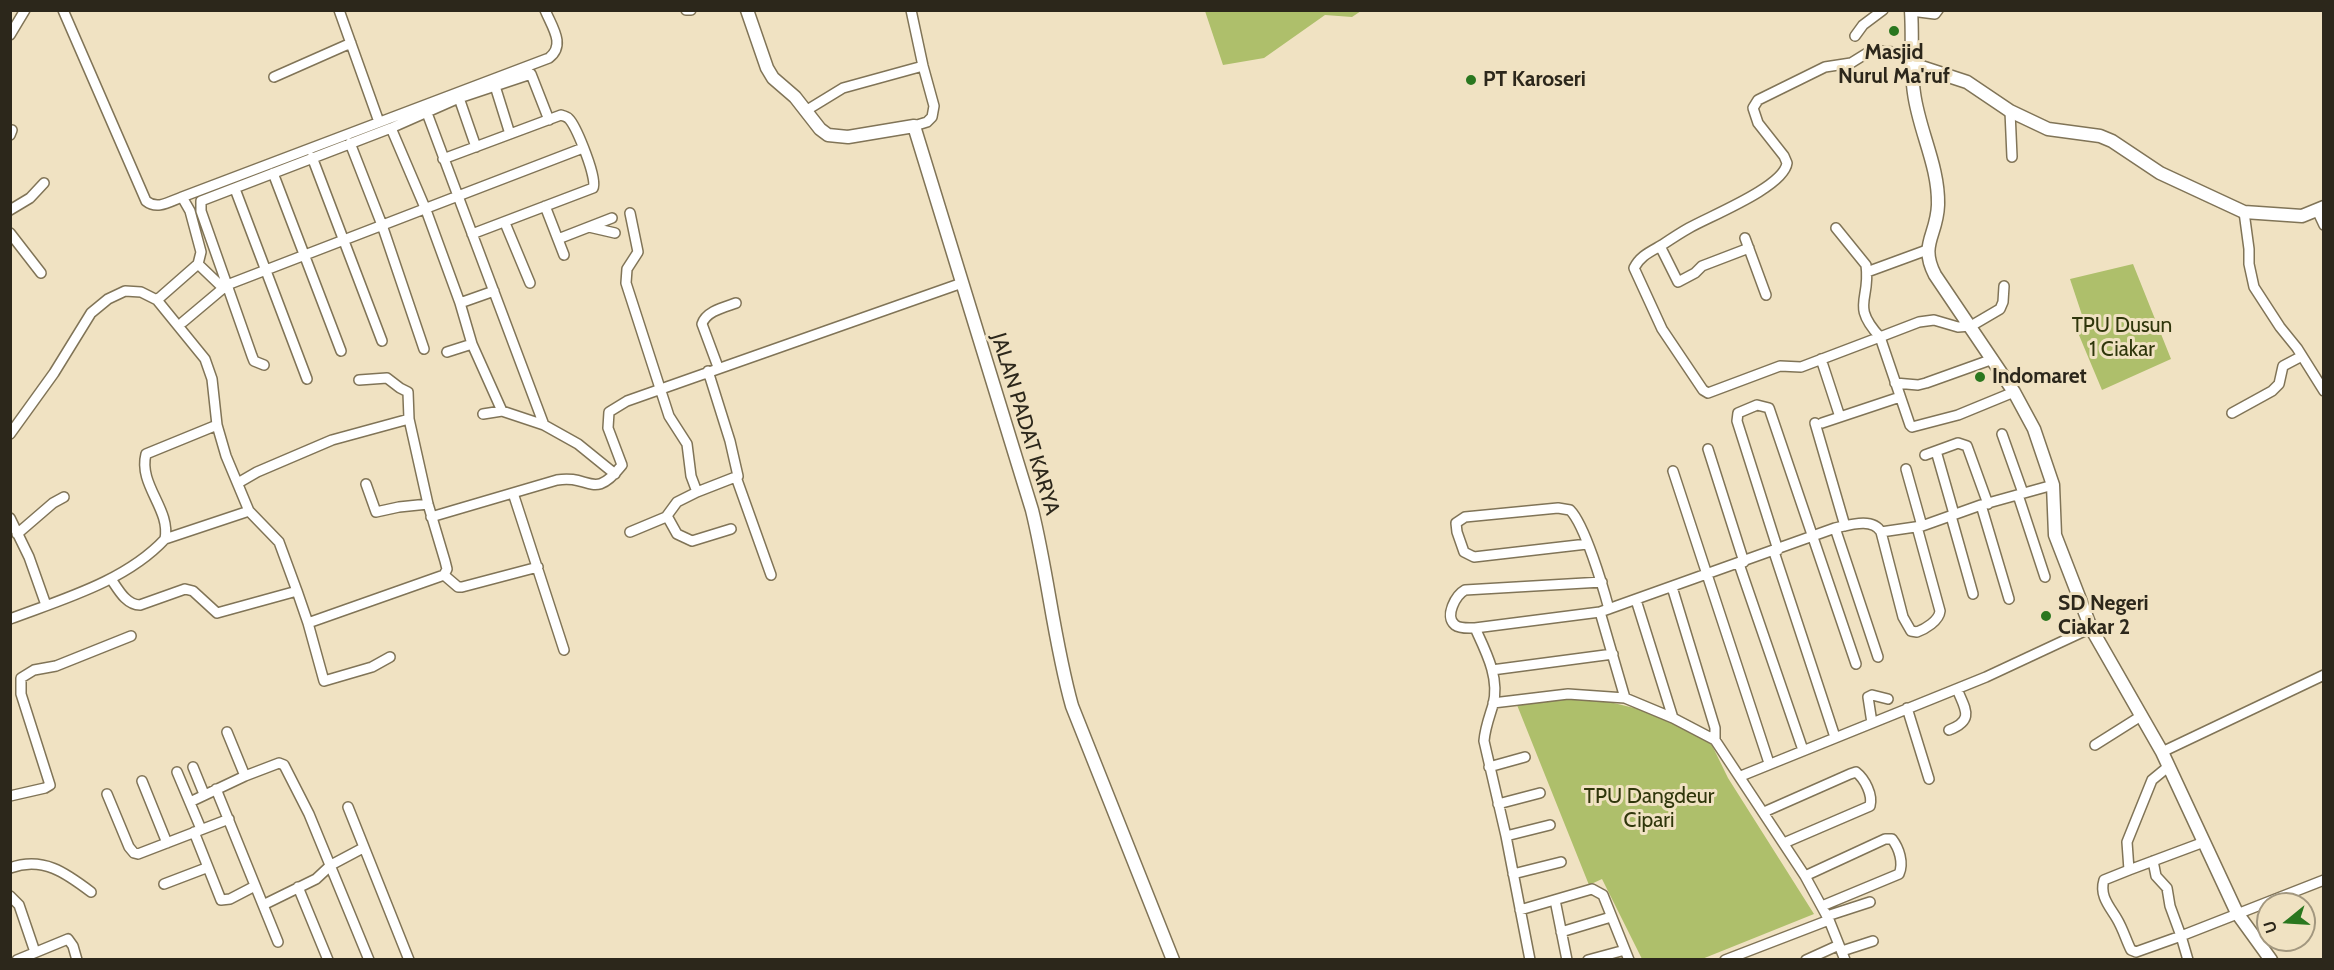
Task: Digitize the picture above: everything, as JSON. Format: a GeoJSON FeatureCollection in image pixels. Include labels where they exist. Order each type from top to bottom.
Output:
{"type":"FeatureCollection","features":[{"type":"Feature","properties":{"kind":"street"},"geometry":{"type":"LineString","coordinates":[[10,35],[25,10]]}},
{"type":"Feature","properties":{"kind":"street"},"geometry":{"type":"LineString","coordinates":[[63,10],[146,201],[150,205],[159,206],[549,58],[556,53],[558,40],[545,10]]}},
{"type":"Feature","properties":{"kind":"street"},"geometry":{"type":"LineString","coordinates":[[686,10],[691,10]]}},
{"type":"Feature","properties":{"kind":"street"},"geometry":{"type":"LineString","coordinates":[[747,10],[767,68],[773,78],[807,110],[820,129],[834,136],[856,137],[914,126],[927,122],[934,113],[933,99],[911,10]]}},
{"type":"Feature","properties":{"kind":"street"},"geometry":{"type":"LineString","coordinates":[[1855,36],[1863,26],[1883,10]]}},
{"type":"Feature","properties":{"kind":"street"},"geometry":{"type":"LineString","coordinates":[[1938,10],[1935,14],[1911,11],[1916,103],[1936,175],[1938,192],[1936,222],[1927,250],[1935,275],[1993,359],[2034,429],[2053,485],[2055,535],[2091,628],[2162,752],[2237,913],[2271,960]]}},
{"type":"Feature","properties":{"kind":"street"},"geometry":{"type":"LineString","coordinates":[[340,11],[379,123]]}},
{"type":"Feature","properties":{"kind":"street"},"geometry":{"type":"LineString","coordinates":[[274,77],[351,44]]}},
{"type":"Feature","properties":{"kind":"street"},"geometry":{"type":"LineString","coordinates":[[2004,286],[2000,309],[1971,326],[1958,327],[1934,320],[1920,322],[1797,367],[1780,366],[1707,393],[1662,329],[1634,268],[1640,258],[1688,228],[1744,200],[1784,172],[1787,163],[1784,156],[1755,117],[1753,108],[1758,100],[1825,67],[1851,63],[1872,50],[1913,59],[1967,81],[2010,111],[2048,129],[2100,136],[2122,147],[2160,173],[2244,212],[2302,216],[2320,208],[2324,225]]}},
{"type":"Feature","properties":{"kind":"street"},"geometry":{"type":"LineString","coordinates":[[807,110],[843,88],[923,66]]}},
{"type":"Feature","properties":{"kind":"street"},"geometry":{"type":"LineString","coordinates":[[264,365],[254,361],[252,356],[225,286],[200,203],[206,198],[235,189],[391,128],[459,99],[532,74],[549,120]]}},
{"type":"Feature","properties":{"kind":"street"},"geometry":{"type":"LineString","coordinates":[[495,86],[510,134]]}},
{"type":"Feature","properties":{"kind":"street"},"geometry":{"type":"LineString","coordinates":[[459,99],[476,147]]}},
{"type":"Feature","properties":{"kind":"street"},"geometry":{"type":"LineString","coordinates":[[2010,111],[2012,158]]}},
{"type":"Feature","properties":{"kind":"street"},"geometry":{"type":"LineString","coordinates":[[427,113],[544,425]]}},
{"type":"Feature","properties":{"kind":"street"},"geometry":{"type":"LineString","coordinates":[[443,159],[561,116],[566,116],[570,120],[583,148],[595,181],[594,186],[505,223],[472,234]]}},
{"type":"Feature","properties":{"kind":"street","name":"JALAN PADAT KARYA"},"geometry":{"type":"LineString","coordinates":[[914,126],[1032,510],[1072,706],[1173,960]]}},
{"type":"Feature","properties":{"kind":"street"},"geometry":{"type":"LineString","coordinates":[[391,128],[426,210],[460,303],[472,344],[502,411]]}},
{"type":"Feature","properties":{"kind":"street"},"geometry":{"type":"LineString","coordinates":[[350,143],[382,225],[424,348]]}},
{"type":"Feature","properties":{"kind":"street"},"geometry":{"type":"LineString","coordinates":[[183,322],[225,286],[583,148]]}},
{"type":"Feature","properties":{"kind":"street"},"geometry":{"type":"LineString","coordinates":[[312,157],[382,341]]}},
{"type":"Feature","properties":{"kind":"street"},"geometry":{"type":"LineString","coordinates":[[273,173],[341,351]]}},
{"type":"Feature","properties":{"kind":"street"},"geometry":{"type":"LineString","coordinates":[[10,210],[30,198],[44,183]]}},
{"type":"Feature","properties":{"kind":"street"},"geometry":{"type":"LineString","coordinates":[[235,189],[307,379]]}},
{"type":"Feature","properties":{"kind":"street"},"geometry":{"type":"LineString","coordinates":[[157,300],[198,264],[201,252],[190,212],[182,197]]}},
{"type":"Feature","properties":{"kind":"street"},"geometry":{"type":"LineString","coordinates":[[545,206],[564,255]]}},
{"type":"Feature","properties":{"kind":"street"},"geometry":{"type":"LineString","coordinates":[[2244,212],[2249,264],[2254,287],[2324,391]]}},
{"type":"Feature","properties":{"kind":"street"},"geometry":{"type":"LineString","coordinates":[[630,213],[638,252],[625,276],[636,318],[669,416],[687,444],[691,476],[697,492]]}},
{"type":"Feature","properties":{"kind":"street"},"geometry":{"type":"LineString","coordinates":[[558,239],[612,218]]}},
{"type":"Feature","properties":{"kind":"street"},"geometry":{"type":"LineString","coordinates":[[505,223],[530,283]]}},
{"type":"Feature","properties":{"kind":"street"},"geometry":{"type":"LineString","coordinates":[[589,227],[615,233]]}},
{"type":"Feature","properties":{"kind":"street"},"geometry":{"type":"LineString","coordinates":[[1836,228],[1866,265],[1863,313],[1867,323],[1880,338],[1910,425],[1914,427],[1958,416],[2014,393]]}},
{"type":"Feature","properties":{"kind":"street"},"geometry":{"type":"LineString","coordinates":[[10,233],[41,273]]}},
{"type":"Feature","properties":{"kind":"street"},"geometry":{"type":"LineString","coordinates":[[1745,238],[1766,295]]}},
{"type":"Feature","properties":{"kind":"street"},"geometry":{"type":"LineString","coordinates":[[1660,246],[1678,282],[1695,273],[1702,266],[1749,248]]}},
{"type":"Feature","properties":{"kind":"street"},"geometry":{"type":"LineString","coordinates":[[1867,272],[1927,250]]}},
{"type":"Feature","properties":{"kind":"street"},"geometry":{"type":"LineString","coordinates":[[198,264],[225,286]]}},
{"type":"Feature","properties":{"kind":"street"},"geometry":{"type":"LineString","coordinates":[[431,517],[569,478],[589,485],[608,481],[622,465],[608,428],[609,412],[627,400],[962,283]]}},
{"type":"Feature","properties":{"kind":"street"},"geometry":{"type":"LineString","coordinates":[[10,434],[54,373],[91,313],[108,299],[125,291],[141,292],[157,300],[204,359],[212,379],[217,424],[226,456],[249,511],[279,542],[308,623],[324,681],[372,667],[390,657]]}},
{"type":"Feature","properties":{"kind":"street"},"geometry":{"type":"LineString","coordinates":[[460,303],[494,291]]}},
{"type":"Feature","properties":{"kind":"street"},"geometry":{"type":"LineString","coordinates":[[736,303],[708,315],[703,319],[702,324],[738,474],[736,477],[771,575]]}},
{"type":"Feature","properties":{"kind":"street"},"geometry":{"type":"LineString","coordinates":[[447,352],[472,344]]}},
{"type":"Feature","properties":{"kind":"street"},"geometry":{"type":"LineString","coordinates":[[2232,413],[2272,391],[2279,384],[2283,366],[2302,356]]}},
{"type":"Feature","properties":{"kind":"street"},"geometry":{"type":"LineString","coordinates":[[1821,359],[1840,417]]}},
{"type":"Feature","properties":{"kind":"street"},"geometry":{"type":"LineString","coordinates":[[1895,383],[1918,385],[1993,359]]}},
{"type":"Feature","properties":{"kind":"street"},"geometry":{"type":"LineString","coordinates":[[308,623],[444,575],[447,569],[431,517],[409,419],[408,392],[387,378],[360,380]]}},
{"type":"Feature","properties":{"kind":"street"},"geometry":{"type":"LineString","coordinates":[[1878,657],[1840,527],[1818,423],[1900,397]]}},
{"type":"Feature","properties":{"kind":"street"},"geometry":{"type":"LineString","coordinates":[[1835,737],[1737,421],[1738,413],[1743,410],[1757,405],[1769,408],[1856,664]]}},
{"type":"Feature","properties":{"kind":"street"},"geometry":{"type":"LineString","coordinates":[[483,414],[502,411],[544,425],[578,444],[615,474]]}},
{"type":"Feature","properties":{"kind":"street"},"geometry":{"type":"LineString","coordinates":[[238,483],[257,472],[332,440],[409,419]]}},
{"type":"Feature","properties":{"kind":"street"},"geometry":{"type":"LineString","coordinates":[[165,539],[164,521],[144,470],[146,454],[217,424]]}},
{"type":"Feature","properties":{"kind":"street"},"geometry":{"type":"LineString","coordinates":[[2002,434],[2045,576]]}},
{"type":"Feature","properties":{"kind":"street"},"geometry":{"type":"LineString","coordinates":[[1925,455],[1958,443],[1967,446],[2009,599]]}},
{"type":"Feature","properties":{"kind":"street"},"geometry":{"type":"LineString","coordinates":[[1708,449],[1742,563],[1803,750]]}},
{"type":"Feature","properties":{"kind":"street"},"geometry":{"type":"LineString","coordinates":[[1936,451],[1973,594]]}},
{"type":"Feature","properties":{"kind":"street"},"geometry":{"type":"LineString","coordinates":[[1602,582],[1463,591],[1454,600],[1452,622],[1458,627],[1475,628],[1605,610],[1776,551],[1812,536],[1840,527],[1872,523],[1877,525],[1881,532],[1903,617],[1911,631],[1917,632],[1933,622],[1939,616],[1940,611],[1906,469]]}},
{"type":"Feature","properties":{"kind":"street"},"geometry":{"type":"LineString","coordinates":[[1674,471],[1769,763]]}},
{"type":"Feature","properties":{"kind":"street"},"geometry":{"type":"LineString","coordinates":[[630,532],[668,516],[677,502],[736,477]]}},
{"type":"Feature","properties":{"kind":"street"},"geometry":{"type":"LineString","coordinates":[[366,484],[376,512],[428,504]]}},
{"type":"Feature","properties":{"kind":"street"},"geometry":{"type":"LineString","coordinates":[[1881,532],[1919,527],[2053,485]]}},
{"type":"Feature","properties":{"kind":"street"},"geometry":{"type":"LineString","coordinates":[[513,493],[564,650]]}},
{"type":"Feature","properties":{"kind":"street"},"geometry":{"type":"LineString","coordinates":[[17,534],[53,503],[64,497]]}},
{"type":"Feature","properties":{"kind":"street"},"geometry":{"type":"LineString","coordinates":[[1587,544],[1474,557],[1464,552],[1456,523],[1458,519],[1465,517],[1567,508],[1573,512],[1587,544],[1602,582],[1613,654],[1625,698]]}},
{"type":"Feature","properties":{"kind":"street"},"geometry":{"type":"LineString","coordinates":[[10,619],[111,579],[157,548],[165,539],[249,511]]}},
{"type":"Feature","properties":{"kind":"street"},"geometry":{"type":"LineString","coordinates":[[668,516],[677,534],[692,541],[731,528]]}},
{"type":"Feature","properties":{"kind":"street"},"geometry":{"type":"LineString","coordinates":[[10,518],[29,557],[46,605]]}},
{"type":"Feature","properties":{"kind":"street"},"geometry":{"type":"LineString","coordinates":[[444,575],[458,587],[462,587],[538,567]]}},
{"type":"Feature","properties":{"kind":"street"},"geometry":{"type":"LineString","coordinates":[[111,579],[127,600],[134,605],[185,589],[193,591],[216,613],[297,591]]}},
{"type":"Feature","properties":{"kind":"street"},"geometry":{"type":"LineString","coordinates":[[1672,587],[1715,728],[1715,740]]}},
{"type":"Feature","properties":{"kind":"street"},"geometry":{"type":"LineString","coordinates":[[1636,600],[1673,718]]}},
{"type":"Feature","properties":{"kind":"street"},"geometry":{"type":"LineString","coordinates":[[1475,628],[1492,670],[1493,703],[1484,729],[1484,741],[1506,836],[1530,960]]}},
{"type":"Feature","properties":{"kind":"street"},"geometry":{"type":"LineString","coordinates":[[1741,776],[1957,688],[2091,628]]}},
{"type":"Feature","properties":{"kind":"street"},"geometry":{"type":"LineString","coordinates":[[10,796],[45,788],[50,784],[21,694],[21,678],[34,670],[62,664],[131,636]]}},
{"type":"Feature","properties":{"kind":"street"},"geometry":{"type":"LineString","coordinates":[[1492,670],[1613,654]]}},
{"type":"Feature","properties":{"kind":"street"},"geometry":{"type":"LineString","coordinates":[[2162,752],[2324,675]]}},
{"type":"Feature","properties":{"kind":"street"},"geometry":{"type":"LineString","coordinates":[[1949,730],[1963,724],[1966,718],[1957,688]]}},
{"type":"Feature","properties":{"kind":"street"},"geometry":{"type":"LineString","coordinates":[[1493,703],[1568,694],[1625,698],[1673,718],[1715,740],[1741,776],[1805,876],[1828,918],[1842,952]]}},
{"type":"Feature","properties":{"kind":"street"},"geometry":{"type":"LineString","coordinates":[[1872,723],[1868,698],[1872,695],[1888,699]]}},
{"type":"Feature","properties":{"kind":"street"},"geometry":{"type":"LineString","coordinates":[[1907,708],[1929,779]]}},
{"type":"Feature","properties":{"kind":"street"},"geometry":{"type":"LineString","coordinates":[[2095,745],[2141,716]]}},
{"type":"Feature","properties":{"kind":"street"},"geometry":{"type":"LineString","coordinates":[[227,732],[245,776]]}},
{"type":"Feature","properties":{"kind":"street"},"geometry":{"type":"LineString","coordinates":[[1489,767],[1525,758]]}},
{"type":"Feature","properties":{"kind":"street"},"geometry":{"type":"LineString","coordinates":[[190,802],[245,776],[279,763],[284,765],[309,814],[369,960]]}},
{"type":"Feature","properties":{"kind":"street"},"geometry":{"type":"LineString","coordinates":[[2128,870],[2127,842],[2152,780],[2169,766]]}},
{"type":"Feature","properties":{"kind":"street"},"geometry":{"type":"LineString","coordinates":[[194,767],[204,794]]}},
{"type":"Feature","properties":{"kind":"street"},"geometry":{"type":"LineString","coordinates":[[177,772],[190,802],[206,868],[221,900],[230,899],[255,886]]}},
{"type":"Feature","properties":{"kind":"street"},"geometry":{"type":"LineString","coordinates":[[1764,812],[1850,774],[1856,772],[1863,779],[1871,800],[1870,806],[1784,843]]}},
{"type":"Feature","properties":{"kind":"street"},"geometry":{"type":"LineString","coordinates":[[142,781],[167,843]]}},
{"type":"Feature","properties":{"kind":"street"},"geometry":{"type":"LineString","coordinates":[[216,789],[278,942]]}},
{"type":"Feature","properties":{"kind":"street"},"geometry":{"type":"LineString","coordinates":[[1498,804],[1540,793]]}},
{"type":"Feature","properties":{"kind":"street"},"geometry":{"type":"LineString","coordinates":[[108,794],[134,853],[138,854],[229,819]]}},
{"type":"Feature","properties":{"kind":"street"},"geometry":{"type":"LineString","coordinates":[[348,807],[409,960]]}},
{"type":"Feature","properties":{"kind":"street"},"geometry":{"type":"LineString","coordinates":[[1506,836],[1550,825]]}},
{"type":"Feature","properties":{"kind":"street"},"geometry":{"type":"LineString","coordinates":[[1805,876],[1885,839],[1892,839],[1896,845],[1902,867],[1899,874],[1822,906]]}},
{"type":"Feature","properties":{"kind":"street"},"geometry":{"type":"LineString","coordinates":[[2204,842],[2104,880],[2102,888],[2109,910],[2117,918],[2131,950],[2136,952],[2181,936],[2324,880]]}},
{"type":"Feature","properties":{"kind":"street"},"geometry":{"type":"LineString","coordinates":[[263,906],[316,879],[331,865],[363,848]]}},
{"type":"Feature","properties":{"kind":"street"},"geometry":{"type":"LineString","coordinates":[[2153,861],[2156,876],[2167,888],[2170,906],[2188,960]]}},
{"type":"Feature","properties":{"kind":"street"},"geometry":{"type":"LineString","coordinates":[[1513,874],[1561,862]]}},
{"type":"Feature","properties":{"kind":"street"},"geometry":{"type":"LineString","coordinates":[[10,868],[44,864],[70,876],[92,892]]}},
{"type":"Feature","properties":{"kind":"street"},"geometry":{"type":"LineString","coordinates":[[164,884],[206,868]]}},
{"type":"Feature","properties":{"kind":"street"},"geometry":{"type":"LineString","coordinates":[[298,887],[328,960]]}},
{"type":"Feature","properties":{"kind":"street"},"geometry":{"type":"LineString","coordinates":[[1520,910],[1592,889],[1603,895],[1627,955],[1588,960]]}},
{"type":"Feature","properties":{"kind":"street"},"geometry":{"type":"LineString","coordinates":[[10,896],[19,905],[35,952]]}},
{"type":"Feature","properties":{"kind":"street"},"geometry":{"type":"LineString","coordinates":[[1554,900],[1566,960]]}},
{"type":"Feature","properties":{"kind":"street"},"geometry":{"type":"LineString","coordinates":[[1725,960],[1743,956],[1870,902]]}},
{"type":"Feature","properties":{"kind":"street"},"geometry":{"type":"LineString","coordinates":[[1561,932],[1611,917]]}},
{"type":"Feature","properties":{"kind":"street"},"geometry":{"type":"LineString","coordinates":[[17,960],[68,939],[73,946],[77,960]]}},
{"type":"Feature","properties":{"kind":"street"},"geometry":{"type":"LineString","coordinates":[[1806,960],[1842,952],[1873,941]]}},
{"type":"Feature","properties":{"kind":"green space"},"geometry":{"type":"Polygon","coordinates":[[[1205,10],[1361,11],[1352,17],[1325,15],[1264,58],[1223,65],[1205,10]]]}},
{"type":"Feature","properties":{"kind":"green space","name":"TPU Dusun 1 Ciakar"},"geometry":{"type":"Polygon","coordinates":[[[2133,264],[2171,359],[2102,390],[2076,328],[2085,324],[2070,279],[2133,264]]]}},
{"type":"Feature","properties":{"kind":"green space","name":"TPU Dangdeur Cipari"},"geometry":{"type":"Polygon","coordinates":[[[1585,696],[1667,716],[1708,737],[1728,778],[1814,914],[1702,959],[1642,959],[1602,879],[1589,885],[1517,705],[1585,696]]]}},
{"type":"Feature","properties":{"kind":"place","name":"Masjid Nurul Ma'ruf"},"geometry":{"type":"Point","coordinates":[1894,31]}},
{"type":"Feature","properties":{"kind":"place","name":"PT Karoseri"},"geometry":{"type":"Point","coordinates":[1471,80]}},
{"type":"Feature","properties":{"kind":"place","name":"Indomaret"},"geometry":{"type":"Point","coordinates":[1980,377]}},
{"type":"Feature","properties":{"kind":"place","name":"SD Negeri Ciakar 2"},"geometry":{"type":"Point","coordinates":[2046,616]}}]}
